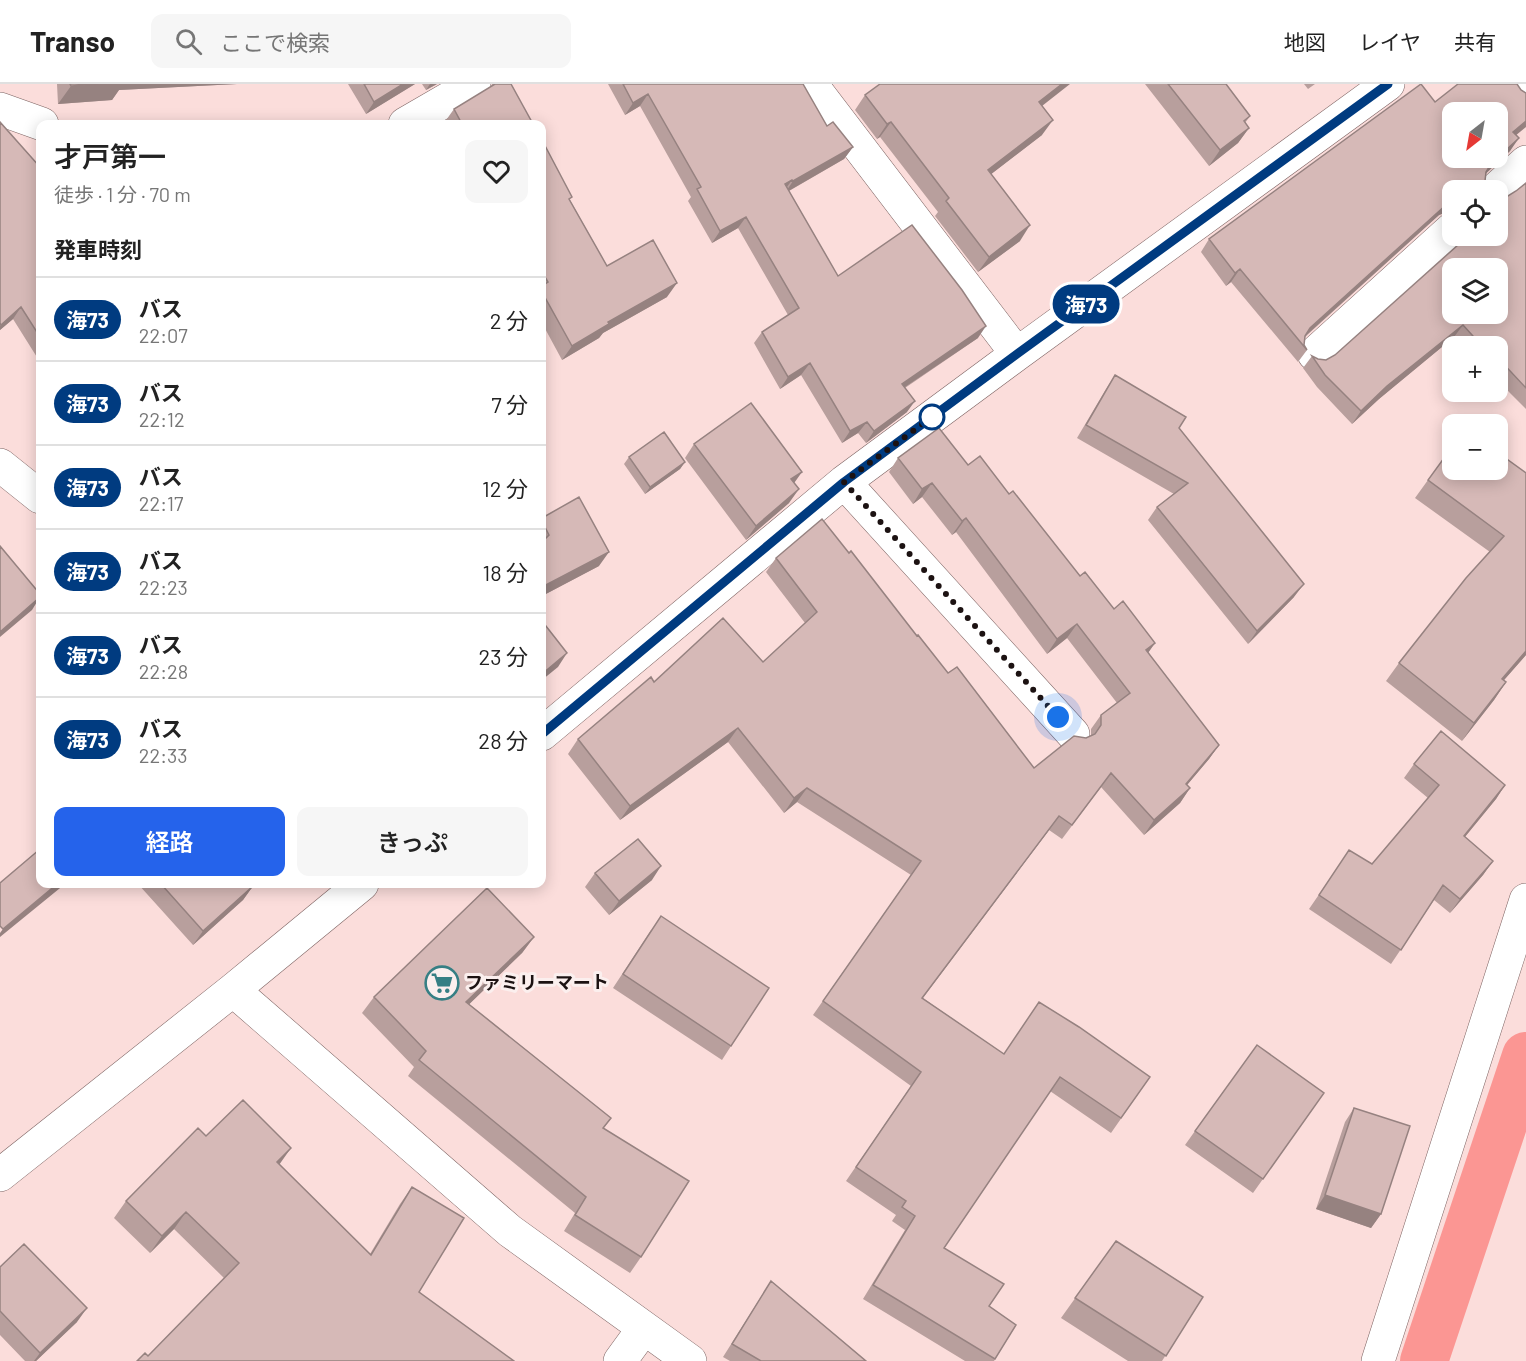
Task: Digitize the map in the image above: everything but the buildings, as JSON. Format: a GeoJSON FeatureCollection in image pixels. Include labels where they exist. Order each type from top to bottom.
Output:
{"type":"FeatureCollection","features":[{"type":"Feature","properties":{"kind":"street"},"geometry":{"type":"LineString","coordinates":[[412,120],[474,84]]}},
{"type":"Feature","properties":{"kind":"street"},"geometry":{"type":"LineString","coordinates":[[811,84],[1017,354]]}},
{"type":"Feature","properties":{"kind":"street"},"geometry":{"type":"LineString","coordinates":[[546,731],[844,482],[1388,84]]}},
{"type":"Feature","properties":{"kind":"street"},"geometry":{"type":"LineString","coordinates":[[1521,84],[1526,90]]}},
{"type":"Feature","properties":{"kind":"street"},"geometry":{"type":"LineString","coordinates":[[0,110],[36,122]]}},
{"type":"Feature","properties":{"kind":"street"},"geometry":{"type":"LineString","coordinates":[[1506,180],[1526,162]]}},
{"type":"Feature","properties":{"kind":"street"},"geometry":{"type":"LineString","coordinates":[[1314,354],[1442,238]]}},
{"type":"Feature","properties":{"kind":"street"},"geometry":{"type":"LineString","coordinates":[[0,465],[36,494]]}},
{"type":"Feature","properties":{"kind":"street"},"geometry":{"type":"LineString","coordinates":[[844,482],[1073,734]]}},
{"type":"Feature","properties":{"kind":"street"},"geometry":{"type":"LineString","coordinates":[[0,1175],[357,888]]}},
{"type":"Feature","properties":{"kind":"street"},"geometry":{"type":"LineString","coordinates":[[1378,1361],[1526,900]]}},
{"type":"Feature","properties":{"kind":"street"},"geometry":{"type":"LineString","coordinates":[[232,990],[510,1232],[690,1361]]}},
{"type":"Feature","properties":{"kind":"street"},"geometry":{"type":"LineString","coordinates":[[620,1361],[644,1328]]}},
{"type":"Feature","properties":{"kind":"waterway"},"geometry":{"type":"LineString","coordinates":[[1424,1361],[1526,1056]]}},
{"type":"Feature","properties":{"kind":"bus line","name":"海73"},"geometry":{"type":"LineString","coordinates":[[546,731],[844,482],[1388,84]]}},
{"type":"Feature","properties":{"kind":"place","name":"ファミリーマート"},"geometry":{"type":"Point","coordinates":[442,983]}},
{"type":"Feature","properties":{"kind":"route"},"geometry":{"type":"LineString","coordinates":[[932,417],[940,411],[844,482],[1058,717]]}}]}
